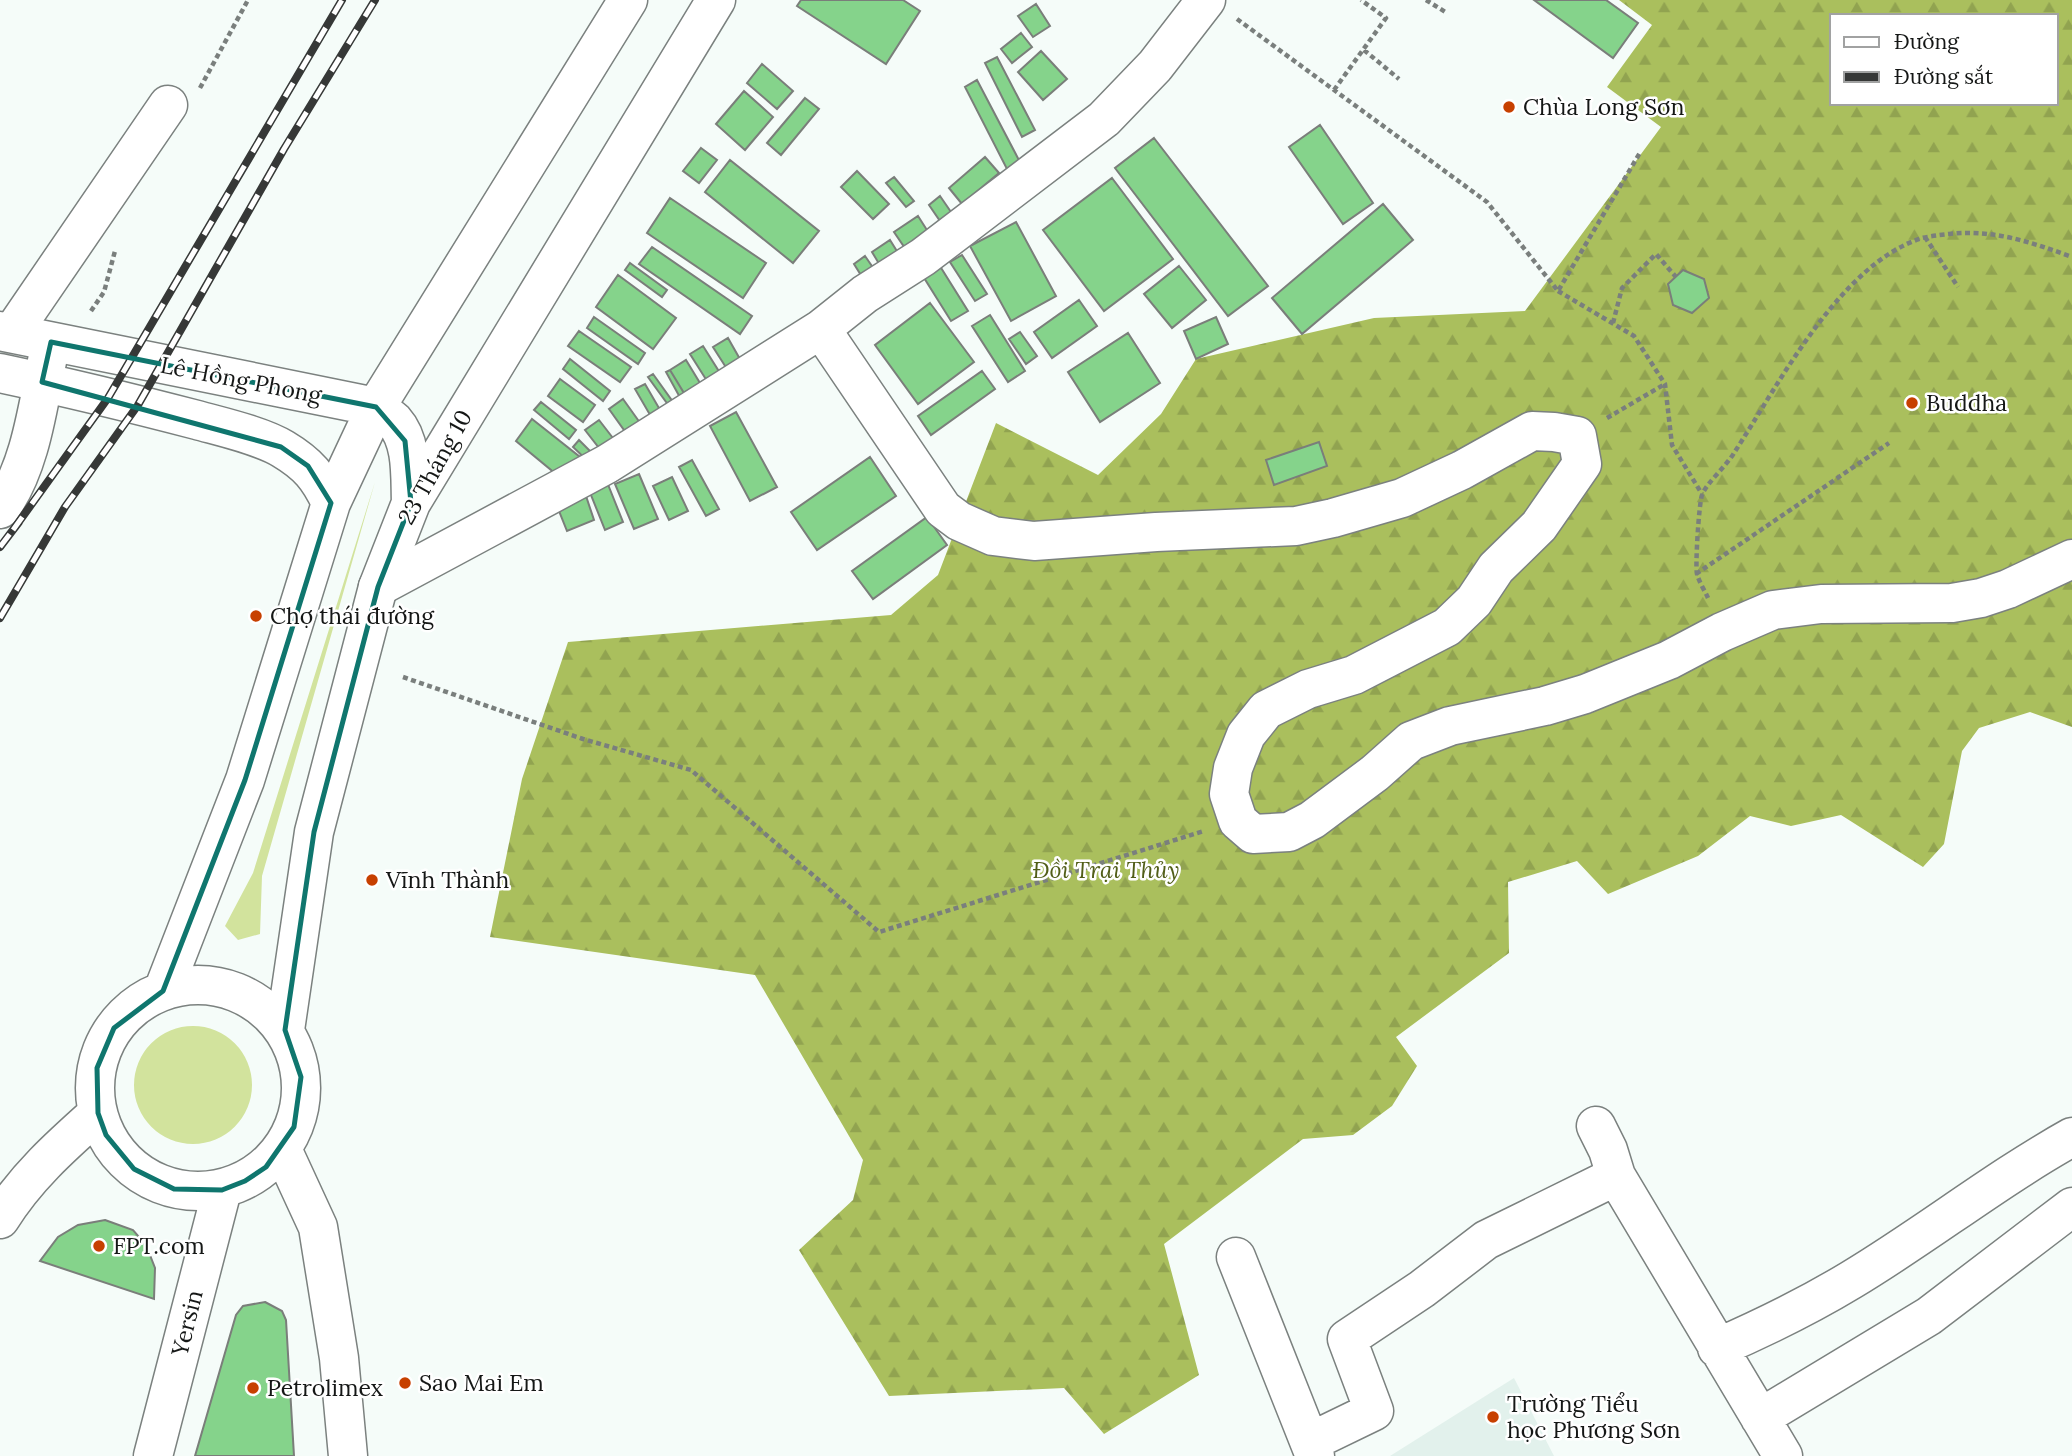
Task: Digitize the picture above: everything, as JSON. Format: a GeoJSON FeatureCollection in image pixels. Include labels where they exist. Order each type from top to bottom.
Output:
{"type":"FeatureCollection","features":[{"type":"Feature","properties":{"kind":"main road"},"geometry":{"type":"LineString","coordinates":[[163,990],[246,780],[331,503],[376,408],[628,0]]}},
{"type":"Feature","properties":{"kind":"main road","name":"23 Tháng 10"},"geometry":{"type":"LineString","coordinates":[[285,1030],[314,832],[378,587],[411,503],[716,0]]}},
{"type":"Feature","properties":{"kind":"main road"},"geometry":{"type":"LineString","coordinates":[[378,587],[607,464],[821,329],[865,294],[923,257],[1104,119],[1155,66],[1220,8]]}},
{"type":"Feature","properties":{"kind":"main road"},"geometry":{"type":"LineString","coordinates":[[6,332],[168,105]]}},
{"type":"Feature","properties":{"kind":"main road"},"geometry":{"type":"LineString","coordinates":[[821,329],[943,509],[959,521],[993,536],[1034,541],[1296,526],[1402,498],[1462,470],[1532,431],[1577,436],[1582,464],[1539,526],[1496,568],[1474,601],[1447,627],[1354,675],[1308,690],[1266,710],[1246,735],[1233,768],[1229,794],[1238,821],[1253,834],[1289,832],[1312,820],[1375,773],[1411,741],[1450,726],[1545,706],[1586,694],[1670,660],[1721,632],[1773,610],[1854,603],[1952,603],[1981,598],[2008,589],[2072,559]]}},
{"type":"Feature","properties":{"kind":"main road","name":"Lê Hồng Phong"},"geometry":{"type":"LineString","coordinates":[[6,332],[376,408]]}},
{"type":"Feature","properties":{"kind":"main road"},"geometry":{"type":"LineString","coordinates":[[0,509],[14,486],[32,432],[51,342]]}},
{"type":"Feature","properties":{"kind":"main road","name":"Lê Hồng Phong"},"geometry":{"type":"LineString","coordinates":[[0,373],[223,427],[281,447],[308,466],[321,482],[331,503]]}},
{"type":"Feature","properties":{"kind":"main road"},"geometry":{"type":"LineString","coordinates":[[376,408],[394,422],[405,441],[411,503]]}},
{"type":"Feature","properties":{"kind":"main road"},"geometry":{"type":"LineString","coordinates":[[183,986],[225,988],[248,997],[268,1011],[285,1030],[296,1053],[302,1077],[301,1102],[294,1127],[282,1149],[266,1167],[244,1181],[222,1190],[196,1192],[174,1189],[134,1170],[106,1135],[98,1113],[95,1090],[97,1068],[104,1046],[114,1028],[144,1000],[163,990],[183,986]]}},
{"type":"Feature","properties":{"kind":"main road"},"geometry":{"type":"LineString","coordinates":[[0,1219],[15,1195],[58,1149],[98,1113]]}},
{"type":"Feature","properties":{"kind":"main road"},"geometry":{"type":"LineString","coordinates":[[1596,1126],[1608,1150],[1616,1176],[1783,1456]]}},
{"type":"Feature","properties":{"kind":"main road"},"geometry":{"type":"LineString","coordinates":[[1717,1348],[1852,1280],[1972,1199],[2072,1137]]}},
{"type":"Feature","properties":{"kind":"main road"},"geometry":{"type":"LineString","coordinates":[[282,1149],[318,1227],[339,1358],[348,1456]]}},
{"type":"Feature","properties":{"kind":"main road"},"geometry":{"type":"LineString","coordinates":[[1236,1257],[1308,1451],[1374,1411],[1347,1339],[1422,1289],[1486,1240],[1616,1176]]}},
{"type":"Feature","properties":{"kind":"main road","name":"Yersin"},"geometry":{"type":"LineString","coordinates":[[153,1456],[222,1190]]}},
{"type":"Feature","properties":{"kind":"main road"},"geometry":{"type":"LineString","coordinates":[[1760,1418],[1929,1316],[2072,1207]]}},
{"type":"Feature","properties":{"kind":"path"},"geometry":{"type":"LineString","coordinates":[[1334,90],[1387,18],[1361,0]]}},
{"type":"Feature","properties":{"kind":"path"},"geometry":{"type":"LineString","coordinates":[[1426,0],[1447,13]]}},
{"type":"Feature","properties":{"kind":"path"},"geometry":{"type":"LineString","coordinates":[[1220,8],[1487,202],[1558,291],[1634,337],[1665,384],[1672,445],[1702,494]]}},
{"type":"Feature","properties":{"kind":"path"},"geometry":{"type":"LineString","coordinates":[[1364,50],[1399,79]]}},
{"type":"Feature","properties":{"kind":"path"},"geometry":{"type":"LineString","coordinates":[[1558,291],[1641,151]]}},
{"type":"Feature","properties":{"kind":"path"},"geometry":{"type":"LineString","coordinates":[[1721,632],[1696,574],[1702,494],[1728,463],[1804,344],[1854,282],[1900,247],[1925,237],[1969,232],[2002,234],[2072,257]]}},
{"type":"Feature","properties":{"kind":"path"},"geometry":{"type":"LineString","coordinates":[[1925,237],[1958,287]]}},
{"type":"Feature","properties":{"kind":"path"},"geometry":{"type":"LineString","coordinates":[[1613,324],[1622,288],[1656,254],[1676,277]]}},
{"type":"Feature","properties":{"kind":"path"},"geometry":{"type":"LineString","coordinates":[[1577,436],[1665,384]]}},
{"type":"Feature","properties":{"kind":"path"},"geometry":{"type":"LineString","coordinates":[[1696,574],[1889,443]]}},
{"type":"Feature","properties":{"kind":"path"},"geometry":{"type":"LineString","coordinates":[[404,677],[583,739],[691,770],[879,932],[1238,821]]}},
{"type":"Feature","properties":{"kind":"highlighted area"},"geometry":{"type":"Polygon","coordinates":[[[51,342],[376,407],[405,441],[411,503],[378,587],[314,832],[285,1030],[301,1077],[294,1127],[266,1167],[245,1181],[222,1190],[174,1189],[134,1169],[106,1135],[98,1113],[97,1068],[114,1028],[163,991],[245,780],[331,503],[308,466],[281,447],[42,382],[51,342]]]}},
{"type":"Feature","properties":{"kind":"shaded area","name":"Trường Tiểu học Phương Sơn"},"geometry":{"type":"Polygon","coordinates":[[[1514,1378],[1554,1456],[1390,1456],[1514,1378]]]}},
{"type":"Feature","properties":{"kind":"green space","name":"Đồi Trại Thủy"},"geometry":{"type":"Polygon","coordinates":[[[1619,0],[2072,0],[2072,727],[2030,712],[1979,728],[1962,751],[1944,844],[1923,867],[1841,815],[1791,826],[1750,816],[1698,856],[1608,894],[1577,861],[1508,882],[1509,953],[1396,1037],[1417,1066],[1392,1106],[1353,1135],[1303,1139],[1164,1244],[1199,1375],[1104,1434],[1064,1388],[889,1396],[799,1250],[853,1200],[863,1160],[755,975],[490,937],[522,779],[568,642],[891,615],[938,575],[996,423],[1098,475],[1161,414],[1196,359],[1374,318],[1525,311],[1661,127],[1607,87],[1652,25],[1619,0]]]}},
{"type":"Feature","properties":{"kind":"green space"},"geometry":{"type":"Polygon","coordinates":[[[375,482],[262,876],[260,934],[238,940],[225,926],[253,873],[375,482]]]}},
{"type":"Feature","properties":{"kind":"green space"},"geometry":{"type":"Polygon","coordinates":[[[193,1026],[226,1036],[242,1052],[252,1085],[242,1118],[226,1134],[193,1144],[160,1134],[144,1118],[134,1085],[144,1052],[160,1036],[193,1026]]]}},
{"type":"Feature","properties":{"kind":"building"},"geometry":{"type":"Polygon","coordinates":[[[801,0],[903,0],[920,11],[886,64],[797,6],[801,0]]]}},
{"type":"Feature","properties":{"kind":"building"},"geometry":{"type":"Polygon","coordinates":[[[1534,0],[1606,0],[1638,23],[1613,58],[1534,0]]]}},
{"type":"Feature","properties":{"kind":"building"},"geometry":{"type":"Polygon","coordinates":[[[1036,4],[1050,26],[1033,37],[1018,16],[1036,4]]]}},
{"type":"Feature","properties":{"kind":"building"},"geometry":{"type":"Polygon","coordinates":[[[1021,33],[1032,47],[1012,63],[1001,49],[1021,33]]]}},
{"type":"Feature","properties":{"kind":"building"},"geometry":{"type":"Polygon","coordinates":[[[1041,51],[1067,79],[1043,100],[1018,72],[1041,51]]]}},
{"type":"Feature","properties":{"kind":"building"},"geometry":{"type":"Polygon","coordinates":[[[997,57],[1035,130],[1022,137],[985,63],[997,57]]]}},
{"type":"Feature","properties":{"kind":"building"},"geometry":{"type":"Polygon","coordinates":[[[762,64],[793,91],[777,109],[747,83],[762,64]]]}},
{"type":"Feature","properties":{"kind":"building"},"geometry":{"type":"Polygon","coordinates":[[[977,80],[1021,164],[1008,171],[965,87],[977,80]]]}},
{"type":"Feature","properties":{"kind":"building"},"geometry":{"type":"Polygon","coordinates":[[[744,91],[773,117],[745,150],[716,124],[744,91]]]}},
{"type":"Feature","properties":{"kind":"building"},"geometry":{"type":"Polygon","coordinates":[[[805,98],[819,109],[781,155],[767,143],[805,98]]]}},
{"type":"Feature","properties":{"kind":"building"},"geometry":{"type":"Polygon","coordinates":[[[1320,125],[1373,203],[1343,224],[1289,147],[1320,125]]]}},
{"type":"Feature","properties":{"kind":"building"},"geometry":{"type":"Polygon","coordinates":[[[1154,138],[1268,286],[1228,316],[1115,168],[1154,138]]]}},
{"type":"Feature","properties":{"kind":"building"},"geometry":{"type":"Polygon","coordinates":[[[701,148],[717,160],[699,183],[683,171],[701,148]]]}},
{"type":"Feature","properties":{"kind":"building"},"geometry":{"type":"Polygon","coordinates":[[[985,157],[999,173],[962,204],[949,188],[985,157]]]}},
{"type":"Feature","properties":{"kind":"building"},"geometry":{"type":"Polygon","coordinates":[[[730,160],[819,231],[793,263],[705,192],[730,160]]]}},
{"type":"Feature","properties":{"kind":"building"},"geometry":{"type":"Polygon","coordinates":[[[857,171],[889,204],[873,219],[841,187],[857,171]]]}},
{"type":"Feature","properties":{"kind":"building"},"geometry":{"type":"Polygon","coordinates":[[[894,177],[914,201],[906,207],[886,183],[894,177]]]}},
{"type":"Feature","properties":{"kind":"building"},"geometry":{"type":"Polygon","coordinates":[[[1112,178],[1173,259],[1104,311],[1043,230],[1112,178]]]}},
{"type":"Feature","properties":{"kind":"building"},"geometry":{"type":"Polygon","coordinates":[[[940,196],[951,212],[940,221],[929,205],[940,196]]]}},
{"type":"Feature","properties":{"kind":"building"},"geometry":{"type":"Polygon","coordinates":[[[670,198],[766,263],[743,298],[647,233],[670,198]]]}},
{"type":"Feature","properties":{"kind":"building"},"geometry":{"type":"Polygon","coordinates":[[[1383,204],[1413,240],[1302,334],[1272,298],[1383,204]]]}},
{"type":"Feature","properties":{"kind":"building"},"geometry":{"type":"Polygon","coordinates":[[[918,216],[932,238],[909,254],[894,232],[918,216]]]}},
{"type":"Feature","properties":{"kind":"building"},"geometry":{"type":"Polygon","coordinates":[[[1016,222],[1056,296],[1011,321],[970,246],[1016,222]]]}},
{"type":"Feature","properties":{"kind":"building"},"geometry":{"type":"Polygon","coordinates":[[[890,240],[900,256],[881,267],[872,252],[890,240]]]}},
{"type":"Feature","properties":{"kind":"building"},"geometry":{"type":"Polygon","coordinates":[[[652,247],[752,316],[740,334],[639,264],[652,247]]]}},
{"type":"Feature","properties":{"kind":"building"},"geometry":{"type":"Polygon","coordinates":[[[962,255],[987,294],[975,301],[950,262],[962,255]]]}},
{"type":"Feature","properties":{"kind":"building"},"geometry":{"type":"Polygon","coordinates":[[[865,256],[876,272],[864,280],[854,264],[865,256]]]}},
{"type":"Feature","properties":{"kind":"building"},"geometry":{"type":"Polygon","coordinates":[[[630,263],[667,290],[662,297],[625,270],[630,263]]]}},
{"type":"Feature","properties":{"kind":"building"},"geometry":{"type":"Polygon","coordinates":[[[938,263],[968,311],[951,321],[921,273],[938,263]]]}},
{"type":"Feature","properties":{"kind":"building"},"geometry":{"type":"Polygon","coordinates":[[[1179,266],[1206,300],[1172,328],[1144,294],[1179,266]]]}},
{"type":"Feature","properties":{"kind":"building"},"geometry":{"type":"Polygon","coordinates":[[[1683,270],[1704,279],[1709,298],[1692,313],[1673,305],[1668,284],[1683,270]]]}},
{"type":"Feature","properties":{"kind":"building"},"geometry":{"type":"Polygon","coordinates":[[[618,275],[676,318],[653,349],[596,307],[618,275]]]}},
{"type":"Feature","properties":{"kind":"building"},"geometry":{"type":"Polygon","coordinates":[[[1079,300],[1097,326],[1052,358],[1034,332],[1079,300]]]}},
{"type":"Feature","properties":{"kind":"building"},"geometry":{"type":"Polygon","coordinates":[[[930,303],[974,362],[918,404],[875,345],[930,303]]]}},
{"type":"Feature","properties":{"kind":"building"},"geometry":{"type":"Polygon","coordinates":[[[990,315],[1025,371],[1008,382],[972,326],[990,315]]]}},
{"type":"Feature","properties":{"kind":"building"},"geometry":{"type":"Polygon","coordinates":[[[594,317],[645,353],[638,364],[587,328],[594,317]]]}},
{"type":"Feature","properties":{"kind":"building"},"geometry":{"type":"Polygon","coordinates":[[[1216,317],[1228,344],[1196,359],[1184,331],[1216,317]]]}},
{"type":"Feature","properties":{"kind":"building"},"geometry":{"type":"Polygon","coordinates":[[[579,331],[631,367],[620,382],[568,346],[579,331]]]}},
{"type":"Feature","properties":{"kind":"building"},"geometry":{"type":"Polygon","coordinates":[[[1020,332],[1037,356],[1026,364],[1009,339],[1020,332]]]}},
{"type":"Feature","properties":{"kind":"building"},"geometry":{"type":"Polygon","coordinates":[[[1128,333],[1160,383],[1100,422],[1068,372],[1128,333]]]}},
{"type":"Feature","properties":{"kind":"building"},"geometry":{"type":"Polygon","coordinates":[[[728,338],[741,361],[727,369],[713,347],[728,338]]]}},
{"type":"Feature","properties":{"kind":"building"},"geometry":{"type":"Polygon","coordinates":[[[703,346],[720,373],[707,381],[690,354],[703,346]]]}},
{"type":"Feature","properties":{"kind":"building"},"geometry":{"type":"Polygon","coordinates":[[[570,359],[610,391],[603,401],[563,369],[570,359]]]}},
{"type":"Feature","properties":{"kind":"building"},"geometry":{"type":"Polygon","coordinates":[[[686,360],[703,388],[687,398],[670,370],[686,360]]]}},
{"type":"Feature","properties":{"kind":"building"},"geometry":{"type":"Polygon","coordinates":[[[670,370],[687,398],[682,401],[666,372],[670,370]]]}},
{"type":"Feature","properties":{"kind":"building"},"geometry":{"type":"Polygon","coordinates":[[[982,371],[995,389],[931,435],[918,416],[982,371]]]}},
{"type":"Feature","properties":{"kind":"building"},"geometry":{"type":"Polygon","coordinates":[[[653,374],[673,402],[669,406],[648,377],[653,374]]]}},
{"type":"Feature","properties":{"kind":"building"},"geometry":{"type":"Polygon","coordinates":[[[560,379],[595,405],[583,422],[548,396],[560,379]]]}},
{"type":"Feature","properties":{"kind":"building"},"geometry":{"type":"Polygon","coordinates":[[[645,384],[663,415],[653,420],[635,389],[645,384]]]}},
{"type":"Feature","properties":{"kind":"building"},"geometry":{"type":"Polygon","coordinates":[[[623,399],[643,427],[629,437],[609,409],[623,399]]]}},
{"type":"Feature","properties":{"kind":"building"},"geometry":{"type":"Polygon","coordinates":[[[541,402],[576,430],[569,439],[534,410],[541,402]]]}},
{"type":"Feature","properties":{"kind":"building"},"geometry":{"type":"Polygon","coordinates":[[[736,412],[777,487],[750,501],[710,426],[736,412]]]}},
{"type":"Feature","properties":{"kind":"building"},"geometry":{"type":"Polygon","coordinates":[[[532,419],[580,457],[562,479],[516,441],[532,419]]]}},
{"type":"Feature","properties":{"kind":"building"},"geometry":{"type":"Polygon","coordinates":[[[599,420],[616,442],[603,453],[585,430],[599,420]]]}},
{"type":"Feature","properties":{"kind":"building"},"geometry":{"type":"Polygon","coordinates":[[[579,440],[596,457],[590,463],[573,447],[579,440]]]}},
{"type":"Feature","properties":{"kind":"building"},"geometry":{"type":"Polygon","coordinates":[[[1319,442],[1327,466],[1274,485],[1266,460],[1319,442]]]}},
{"type":"Feature","properties":{"kind":"building"},"geometry":{"type":"Polygon","coordinates":[[[870,457],[896,496],[817,550],[791,512],[870,457]]]}},
{"type":"Feature","properties":{"kind":"building"},"geometry":{"type":"Polygon","coordinates":[[[692,460],[719,509],[706,516],[679,467],[692,460]]]}},
{"type":"Feature","properties":{"kind":"building"},"geometry":{"type":"Polygon","coordinates":[[[639,474],[658,519],[634,529],[615,484],[639,474]]]}},
{"type":"Feature","properties":{"kind":"building"},"geometry":{"type":"Polygon","coordinates":[[[672,477],[688,511],[669,520],[653,486],[672,477]]]}},
{"type":"Feature","properties":{"kind":"building"},"geometry":{"type":"Polygon","coordinates":[[[607,482],[623,522],[605,530],[589,490],[607,482]]]}},
{"type":"Feature","properties":{"kind":"building"},"geometry":{"type":"Polygon","coordinates":[[[586,496],[594,520],[567,531],[557,506],[586,496]]]}},
{"type":"Feature","properties":{"kind":"building"},"geometry":{"type":"Polygon","coordinates":[[[927,517],[947,545],[873,599],[852,571],[927,517]]]}},
{"type":"Feature","properties":{"kind":"building"},"geometry":{"type":"Polygon","coordinates":[[[105,1220],[133,1230],[146,1245],[155,1268],[154,1299],[40,1261],[58,1237],[78,1225],[105,1220]]]}},
{"type":"Feature","properties":{"kind":"building","name":"Petrolimex"},"geometry":{"type":"Polygon","coordinates":[[[265,1302],[282,1311],[286,1320],[294,1456],[195,1456],[236,1315],[243,1306],[265,1302]]]}},
{"type":"Feature","properties":{"kind":"railway"},"geometry":{"type":"LineString","coordinates":[[13,530],[108,398],[342,0]]}},
{"type":"Feature","properties":{"kind":"railway"},"geometry":{"type":"LineString","coordinates":[[0,618],[65,507],[138,405],[284,149],[375,0]]}},
{"type":"Feature","properties":{"kind":"railway"},"geometry":{"type":"LineString","coordinates":[[0,547],[19,522]]}},
{"type":"Feature","properties":{"kind":"place","name":"Chùa Long Sơn"},"geometry":{"type":"Point","coordinates":[1509,107]}},
{"type":"Feature","properties":{"kind":"place","name":"Buddha"},"geometry":{"type":"Point","coordinates":[1912,403]}},
{"type":"Feature","properties":{"kind":"place","name":"Chợ thái đường"},"geometry":{"type":"Point","coordinates":[256,616]}},
{"type":"Feature","properties":{"kind":"place","name":"Vĩnh Thành"},"geometry":{"type":"Point","coordinates":[372,880]}},
{"type":"Feature","properties":{"kind":"place","name":"FPT.com"},"geometry":{"type":"Point","coordinates":[99,1246]}},
{"type":"Feature","properties":{"kind":"place","name":"Sao Mai Em"},"geometry":{"type":"Point","coordinates":[405,1383]}},
{"type":"Feature","properties":{"kind":"place","name":"Petrolimex"},"geometry":{"type":"Point","coordinates":[253,1388]}},
{"type":"Feature","properties":{"kind":"place","name":"Trường Tiểu học Phương Sơn"},"geometry":{"type":"Point","coordinates":[1493,1417]}}]}
